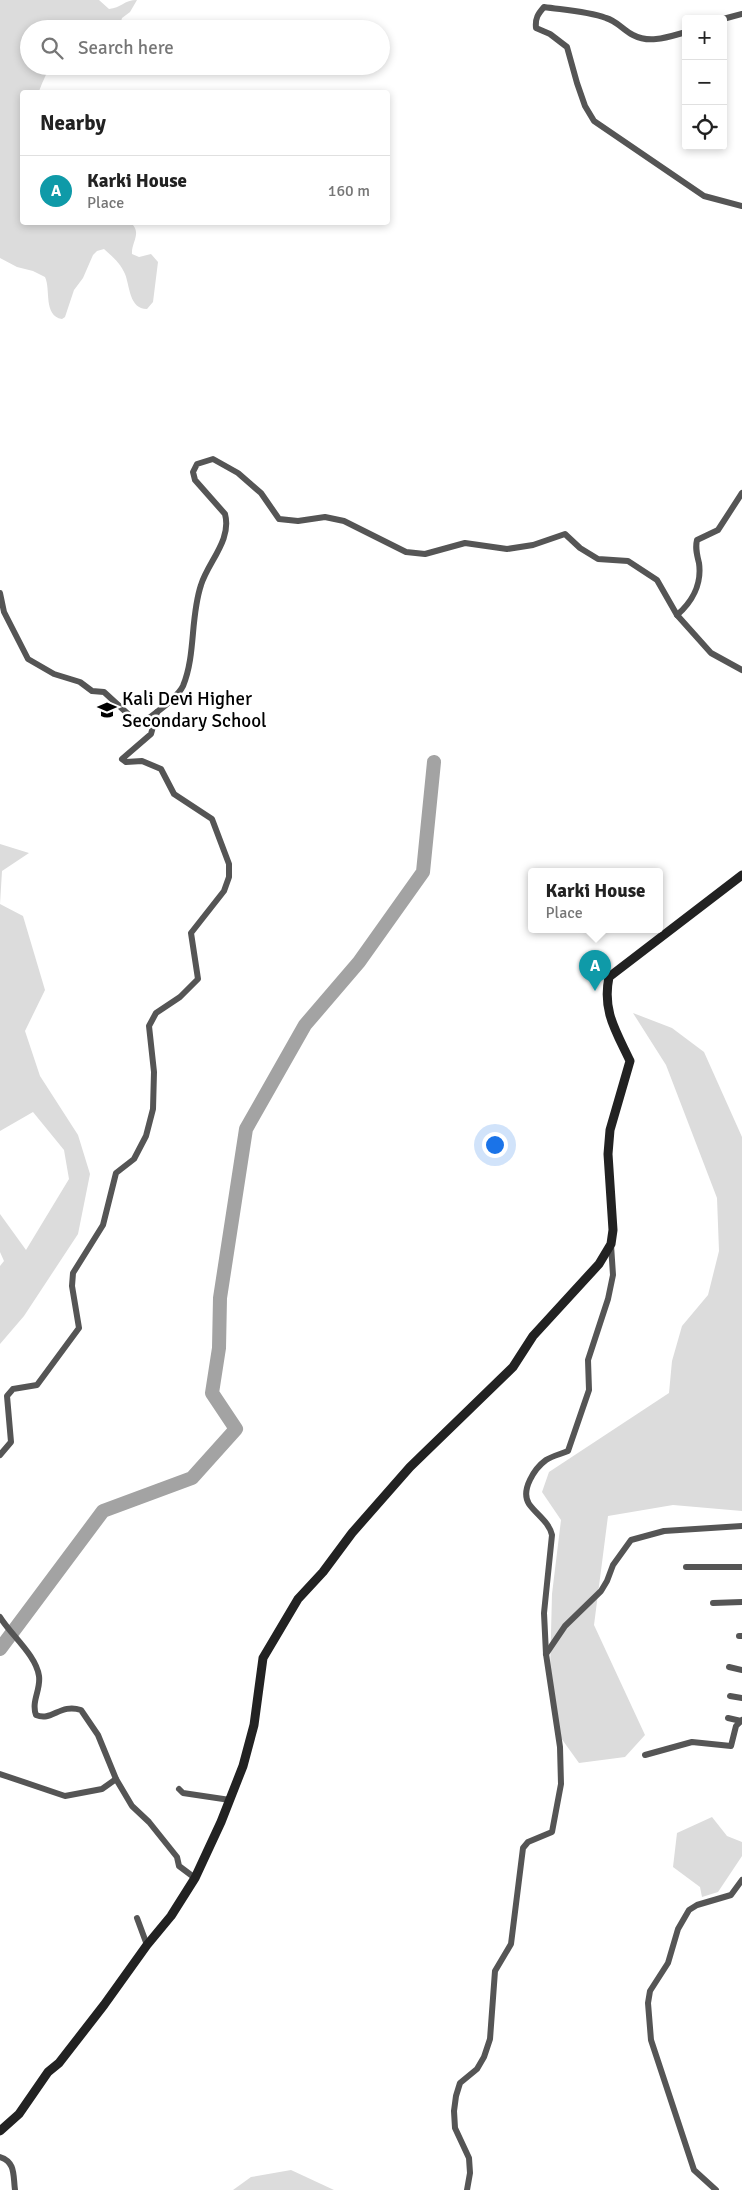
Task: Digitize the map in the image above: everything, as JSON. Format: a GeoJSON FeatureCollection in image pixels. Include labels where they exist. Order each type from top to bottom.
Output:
{"type":"FeatureCollection","features":[{"type":"Feature","properties":{"kind":"street"},"geometry":{"type":"LineString","coordinates":[[682,33],[667,38],[648,40],[633,35],[620,24],[607,18],[544,7],[537,15],[535,21],[536,28],[550,34],[567,46],[585,106],[594,121],[704,196],[742,206]]}},
{"type":"Feature","properties":{"kind":"street"},"geometry":{"type":"LineString","coordinates":[[727,18],[742,14]]}},
{"type":"Feature","properties":{"kind":"street"},"geometry":{"type":"LineString","coordinates":[[0,593],[4,612],[28,659],[54,674],[80,682],[92,691],[104,692],[140,725],[182,688],[191,652],[195,603],[202,581],[218,553],[226,521],[225,514],[195,480],[193,472],[197,464],[212,459],[238,474],[261,493],[280,519],[298,521],[325,518],[344,521],[406,552],[425,554],[464,543],[507,549],[533,545],[565,534],[580,548],[598,559],[628,561],[657,580],[677,615],[711,653],[742,670]]}},
{"type":"Feature","properties":{"kind":"street"},"geometry":{"type":"LineString","coordinates":[[677,615],[687,606],[695,593],[700,574],[696,550],[697,540],[718,530],[742,493]]}},
{"type":"Feature","properties":{"kind":"street"},"geometry":{"type":"LineString","coordinates":[[0,1455],[11,1442],[7,1396],[13,1389],[37,1385],[79,1328],[72,1286],[73,1273],[103,1226],[116,1173],[134,1159],[146,1136],[153,1109],[154,1072],[149,1026],[156,1013],[180,997],[198,979],[191,933],[224,891],[229,877],[229,864],[212,819],[174,794],[162,769],[142,761],[126,762],[122,759],[151,734],[157,711]]}},
{"type":"Feature","properties":{"kind":"street"},"geometry":{"type":"LineString","coordinates":[[467,2190],[470,2173],[469,2158],[455,2128],[454,2111],[456,2096],[460,2083],[477,2069],[484,2058],[490,2039],[495,1971],[511,1944],[523,1848],[528,1842],[552,1832],[555,1826],[561,1784],[560,1747],[546,1654],[544,1613],[552,1535],[550,1526],[528,1502],[526,1491],[530,1480],[547,1459],[568,1451],[588,1390],[588,1360],[608,1299],[613,1275],[611,1244],[613,1230],[608,1162],[610,1130],[630,1061],[610,1019],[606,995],[609,977],[742,875]]}},
{"type":"Feature","properties":{"kind":"street"},"geometry":{"type":"LineString","coordinates":[[0,2131],[19,2114],[38,2086],[74,2043],[147,1945],[172,1916],[195,1878],[243,1766],[254,1725],[263,1658],[298,1599],[323,1572],[352,1533],[410,1467],[513,1367],[533,1336],[599,1264],[611,1244]]}},
{"type":"Feature","properties":{"kind":"street"},"geometry":{"type":"LineString","coordinates":[[546,1654],[565,1626],[601,1591],[613,1565],[631,1540],[664,1531],[742,1526]]}},
{"type":"Feature","properties":{"kind":"street"},"geometry":{"type":"LineString","coordinates":[[686,1567],[742,1567]]}},
{"type":"Feature","properties":{"kind":"street"},"geometry":{"type":"LineString","coordinates":[[713,1603],[742,1602]]}},
{"type":"Feature","properties":{"kind":"street"},"geometry":{"type":"LineString","coordinates":[[2,1620],[17,1642],[28,1652],[38,1673],[39,1681],[34,1700],[36,1715],[40,1717],[50,1715],[65,1708],[81,1710],[98,1735],[116,1779],[132,1806],[149,1822],[176,1857],[179,1866],[195,1878]]}},
{"type":"Feature","properties":{"kind":"street"},"geometry":{"type":"LineString","coordinates":[[729,1667],[742,1670]]}},
{"type":"Feature","properties":{"kind":"street"},"geometry":{"type":"LineString","coordinates":[[730,1696],[742,1698]]}},
{"type":"Feature","properties":{"kind":"street"},"geometry":{"type":"LineString","coordinates":[[728,1718],[742,1720]]}},
{"type":"Feature","properties":{"kind":"street"},"geometry":{"type":"LineString","coordinates":[[645,1755],[692,1742],[731,1746],[736,1726],[742,1720]]}},
{"type":"Feature","properties":{"kind":"street"},"geometry":{"type":"LineString","coordinates":[[0,1774],[65,1796],[102,1789],[116,1779]]}},
{"type":"Feature","properties":{"kind":"street"},"geometry":{"type":"LineString","coordinates":[[179,1789],[183,1793],[230,1800]]}},
{"type":"Feature","properties":{"kind":"street"},"geometry":{"type":"LineString","coordinates":[[716,2190],[694,2170],[651,2040],[648,2003],[650,1991],[668,1962],[678,1929],[689,1910],[697,1905],[731,1894],[742,1880]]}},
{"type":"Feature","properties":{"kind":"street"},"geometry":{"type":"LineString","coordinates":[[138,1918],[147,1945]]}},
{"type":"Feature","properties":{"kind":"street"},"geometry":{"type":"LineString","coordinates":[[0,2157],[9,2160],[11,2164],[15,2190]]}},
{"type":"Feature","properties":{"kind":"shaded area"},"geometry":{"type":"Polygon","coordinates":[[[0,0],[99,0],[109,9],[137,0],[130,12],[121,20],[20,20],[20,75],[46,75],[40,90],[20,90],[20,225],[133,225],[136,234],[132,254],[139,257],[151,254],[158,262],[153,302],[147,309],[141,308],[133,301],[123,270],[116,260],[104,249],[97,251],[93,255],[83,278],[74,290],[65,317],[62,319],[52,313],[45,277],[33,271],[17,267],[0,258],[0,0]]]}},
{"type":"Feature","properties":{"kind":"shaded area"},"geometry":{"type":"Polygon","coordinates":[[[0,844],[29,853],[2,871],[0,904],[0,844]]]}},
{"type":"Feature","properties":{"kind":"shaded area"},"geometry":{"type":"Polygon","coordinates":[[[0,904],[23,916],[45,990],[25,1031],[40,1076],[78,1135],[90,1174],[78,1234],[24,1316],[0,1344],[0,1266],[4,1261],[0,1252],[0,1214],[26,1250],[69,1179],[64,1150],[33,1112],[0,1131],[0,904]]]}},
{"type":"Feature","properties":{"kind":"shaded area"},"geometry":{"type":"Polygon","coordinates":[[[633,1013],[672,1028],[704,1052],[742,1137],[742,1511],[673,1505],[608,1516],[594,1625],[645,1735],[625,1757],[579,1763],[561,1738],[550,1672],[552,1594],[561,1520],[542,1492],[549,1472],[669,1393],[672,1361],[682,1326],[708,1295],[719,1251],[717,1198],[666,1065],[633,1013]]]}},
{"type":"Feature","properties":{"kind":"shaded area"},"geometry":{"type":"Polygon","coordinates":[[[712,1817],[727,1836],[742,1842],[742,1856],[718,1892],[702,1897],[700,1887],[673,1867],[677,1833],[712,1817]]]}},
{"type":"Feature","properties":{"kind":"shaded area"},"geometry":{"type":"Polygon","coordinates":[[[291,2170],[334,2190],[233,2190],[251,2177],[291,2170]]]}},
{"type":"Feature","properties":{"kind":"waterway"},"geometry":{"type":"LineString","coordinates":[[0,1649],[103,1511],[192,1478],[236,1429],[212,1393],[219,1348],[220,1298],[246,1129],[305,1025],[359,962],[423,872],[434,762]]}},
{"type":"Feature","properties":{"kind":"place","name":"Kali Devi Higher Secondary School"},"geometry":{"type":"Point","coordinates":[107,710]}},
{"type":"Feature","properties":{"kind":"place","name":"Karki House"},"geometry":{"type":"Point","coordinates":[595,991]}}]}
